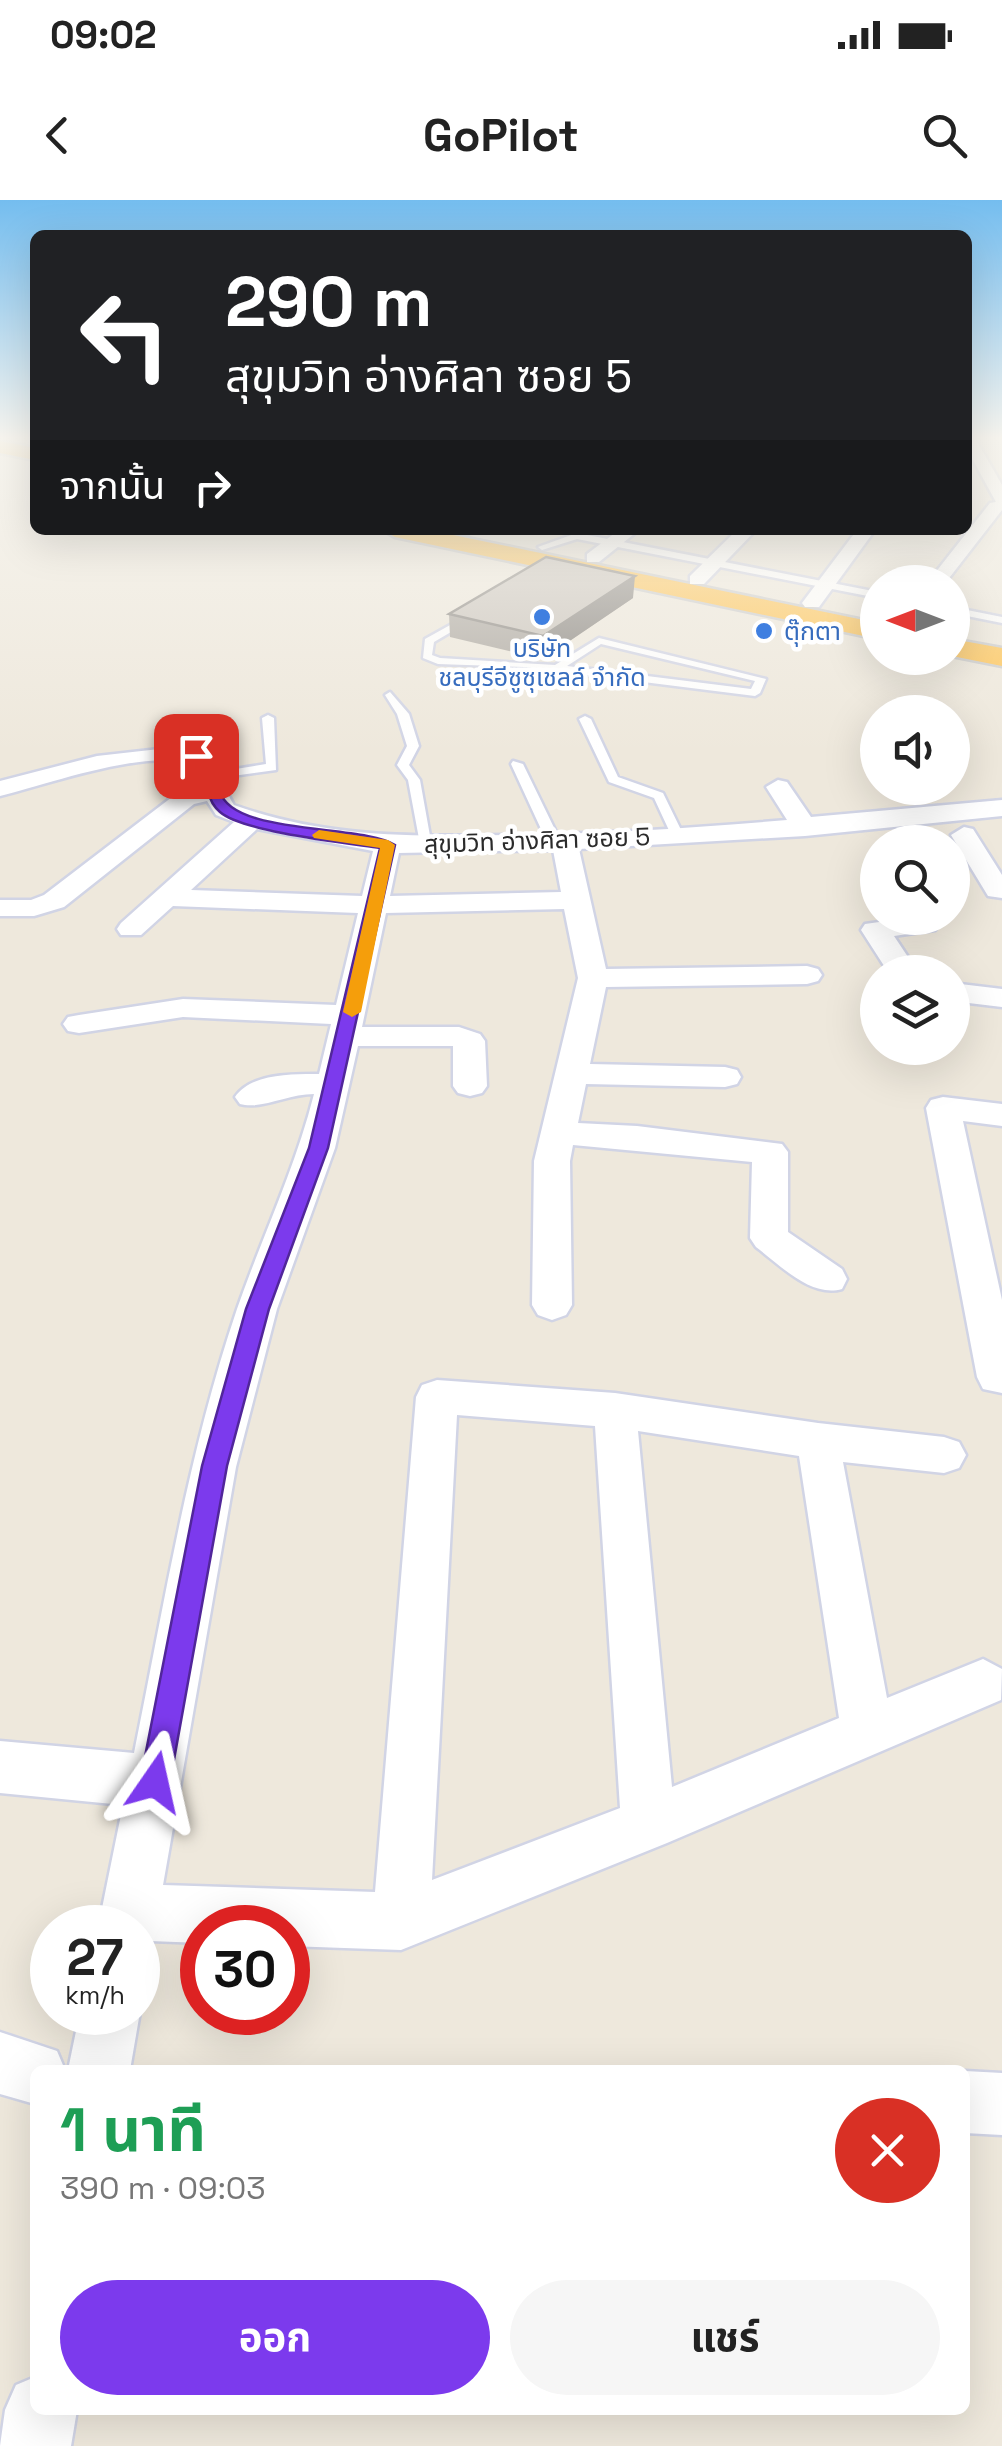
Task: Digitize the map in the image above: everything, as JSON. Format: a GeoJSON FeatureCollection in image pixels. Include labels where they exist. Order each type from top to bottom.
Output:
{"type":"FeatureCollection","features":[{"type":"Feature","properties":{"kind":"highway"},"geometry":{"type":"LineString","coordinates":[[456,543],[860,627]]}},
{"type":"Feature","properties":{"kind":"highway"},"geometry":{"type":"LineString","coordinates":[[497,543],[547,562],[604,551],[819,594],[860,609]]}},
{"type":"Feature","properties":{"kind":"highway"},"geometry":{"type":"LineString","coordinates":[[970,634],[1002,640]]}},
{"type":"Feature","properties":{"kind":"highway"},"geometry":{"type":"LineString","coordinates":[[970,651],[1002,657]]}},
{"type":"Feature","properties":{"kind":"street"},"geometry":{"type":"LineString","coordinates":[[604,551],[614,543]]}},
{"type":"Feature","properties":{"kind":"street"},"geometry":{"type":"LineString","coordinates":[[707,572],[735,543]]}},
{"type":"Feature","properties":{"kind":"street"},"geometry":{"type":"LineString","coordinates":[[819,594],[857,543]]}},
{"type":"Feature","properties":{"kind":"street"},"geometry":{"type":"LineString","coordinates":[[953,565],[972,543]]}},
{"type":"Feature","properties":{"kind":"street","name":"สุขุมวิท อ่างศิลา ซอย 5"},"geometry":{"type":"LineString","coordinates":[[0,789],[69,769],[163,753],[196,756],[216,767],[214,784],[225,810],[252,820],[408,844],[559,842],[805,828],[860,830]]}},
{"type":"Feature","properties":{"kind":"street"},"geometry":{"type":"LineString","coordinates":[[0,908],[34,908],[54,901],[186,799],[214,784]]}},
{"type":"Feature","properties":{"kind":"street"},"geometry":{"type":"LineString","coordinates":[[778,787],[805,828]]}},
{"type":"Feature","properties":{"kind":"street"},"geometry":{"type":"LineString","coordinates":[[131,929],[252,820]]}},
{"type":"Feature","properties":{"kind":"street"},"geometry":{"type":"LineString","coordinates":[[983,822],[998,890],[1002,890]]}},
{"type":"Feature","properties":{"kind":"street","name":"สุขุมวิท อ่างศิลา ซอย 5"},"geometry":{"type":"LineString","coordinates":[[950,825],[983,822]]}},
{"type":"Feature","properties":{"kind":"street"},"geometry":{"type":"LineString","coordinates":[[552,1305],[552,1162],[593,978],[559,842]]}},
{"type":"Feature","properties":{"kind":"street"},"geometry":{"type":"LineString","coordinates":[[131,1905],[214,1466],[257,1309],[318,1148],[377,905],[408,844]]}},
{"type":"Feature","properties":{"kind":"street"},"geometry":{"type":"LineString","coordinates":[[166,897],[377,905],[576,900]]}},
{"type":"Feature","properties":{"kind":"street"},"geometry":{"type":"LineString","coordinates":[[593,978],[807,975]]}},
{"type":"Feature","properties":{"kind":"street"},"geometry":{"type":"LineString","coordinates":[[970,994],[1002,998]]}},
{"type":"Feature","properties":{"kind":"street"},"geometry":{"type":"LineString","coordinates":[[79,1024],[182,1008],[459,1037],[469,1041],[472,1050],[470,1086]]}},
{"type":"Feature","properties":{"kind":"street"},"geometry":{"type":"LineString","coordinates":[[571,1074],[725,1077]]}},
{"type":"Feature","properties":{"kind":"street"},"geometry":{"type":"LineString","coordinates":[[252,1098],[286,1084],[334,1084]]}},
{"type":"Feature","properties":{"kind":"street"},"geometry":{"type":"LineString","coordinates":[[1002,1115],[943,1108],[998,1377],[1002,1377]]}},
{"type":"Feature","properties":{"kind":"street"},"geometry":{"type":"LineString","coordinates":[[558,1134],[636,1137],[770,1152],[769,1238],[828,1279]]}},
{"type":"Feature","properties":{"kind":"street"},"geometry":{"type":"LineString","coordinates":[[401,1921],[436,1397],[615,1410],[944,1456]]}},
{"type":"Feature","properties":{"kind":"street"},"geometry":{"type":"LineString","coordinates":[[615,1410],[648,1824]]}},
{"type":"Feature","properties":{"kind":"street"},"geometry":{"type":"LineString","coordinates":[[818,1441],[867,1733]]}},
{"type":"Feature","properties":{"kind":"street"},"geometry":{"type":"LineString","coordinates":[[160,1920],[401,1921],[648,1824],[983,1683]]}},
{"type":"Feature","properties":{"kind":"street"},"geometry":{"type":"LineString","coordinates":[[0,1767],[155,1782]]}},
{"type":"Feature","properties":{"kind":"street"},"geometry":{"type":"LineString","coordinates":[[99,2065],[105,2035]]}},
{"type":"Feature","properties":{"kind":"street"},"geometry":{"type":"LineString","coordinates":[[0,2063],[30,2072]]}},
{"type":"Feature","properties":{"kind":"street"},"geometry":{"type":"LineString","coordinates":[[970,2102],[1002,2104]]}},
{"type":"Feature","properties":{"kind":"street"},"geometry":{"type":"LineString","coordinates":[[36,2446],[41,2415]]}},
{"type":"Feature","properties":{"kind":"lane"},"geometry":{"type":"LineString","coordinates":[[819,594],[860,595]]}},
{"type":"Feature","properties":{"kind":"lane"},"geometry":{"type":"LineString","coordinates":[[477,612],[429,641],[427,656],[451,662],[558,668],[756,693],[761,679],[600,641],[558,668]]}},
{"type":"Feature","properties":{"kind":"lane"},"geometry":{"type":"LineString","coordinates":[[970,614],[1002,620]]}},
{"type":"Feature","properties":{"kind":"lane"},"geometry":{"type":"LineString","coordinates":[[639,678],[668,657]]}},
{"type":"Feature","properties":{"kind":"lane"},"geometry":{"type":"LineString","coordinates":[[390,695],[403,714],[413,746],[403,764],[414,780],[408,844]]}},
{"type":"Feature","properties":{"kind":"lane"},"geometry":{"type":"LineString","coordinates":[[214,784],[272,767],[268,718]]}},
{"type":"Feature","properties":{"kind":"lane"},"geometry":{"type":"LineString","coordinates":[[585,719],[614,780],[659,796],[678,836]]}},
{"type":"Feature","properties":{"kind":"lane"},"geometry":{"type":"LineString","coordinates":[[516,764],[559,842]]}},
{"type":"Feature","properties":{"kind":"building"},"geometry":{"type":"Polygon","coordinates":[[[546,557],[635,576],[543,636],[449,614],[546,557]]]}},
{"type":"Feature","properties":{"kind":"slow traffic"},"geometry":{"type":"LineString","coordinates":[[319,835],[388,845],[352,1012]]}},
{"type":"Feature","properties":{"kind":"place","name":"บริษัท ชลบุรีอีซูซุเชลล์ จำกัด"},"geometry":{"type":"Point","coordinates":[542,617]}},
{"type":"Feature","properties":{"kind":"place","name":"ตุ๊กตา"},"geometry":{"type":"Point","coordinates":[764,631]}},
{"type":"Feature","properties":{"kind":"route"},"geometry":{"type":"LineString","coordinates":[[155,1782],[214,1466],[257,1309],[318,1148],[388,845],[317,834],[225,810],[213,791],[216,767],[196,756]]}}]}
